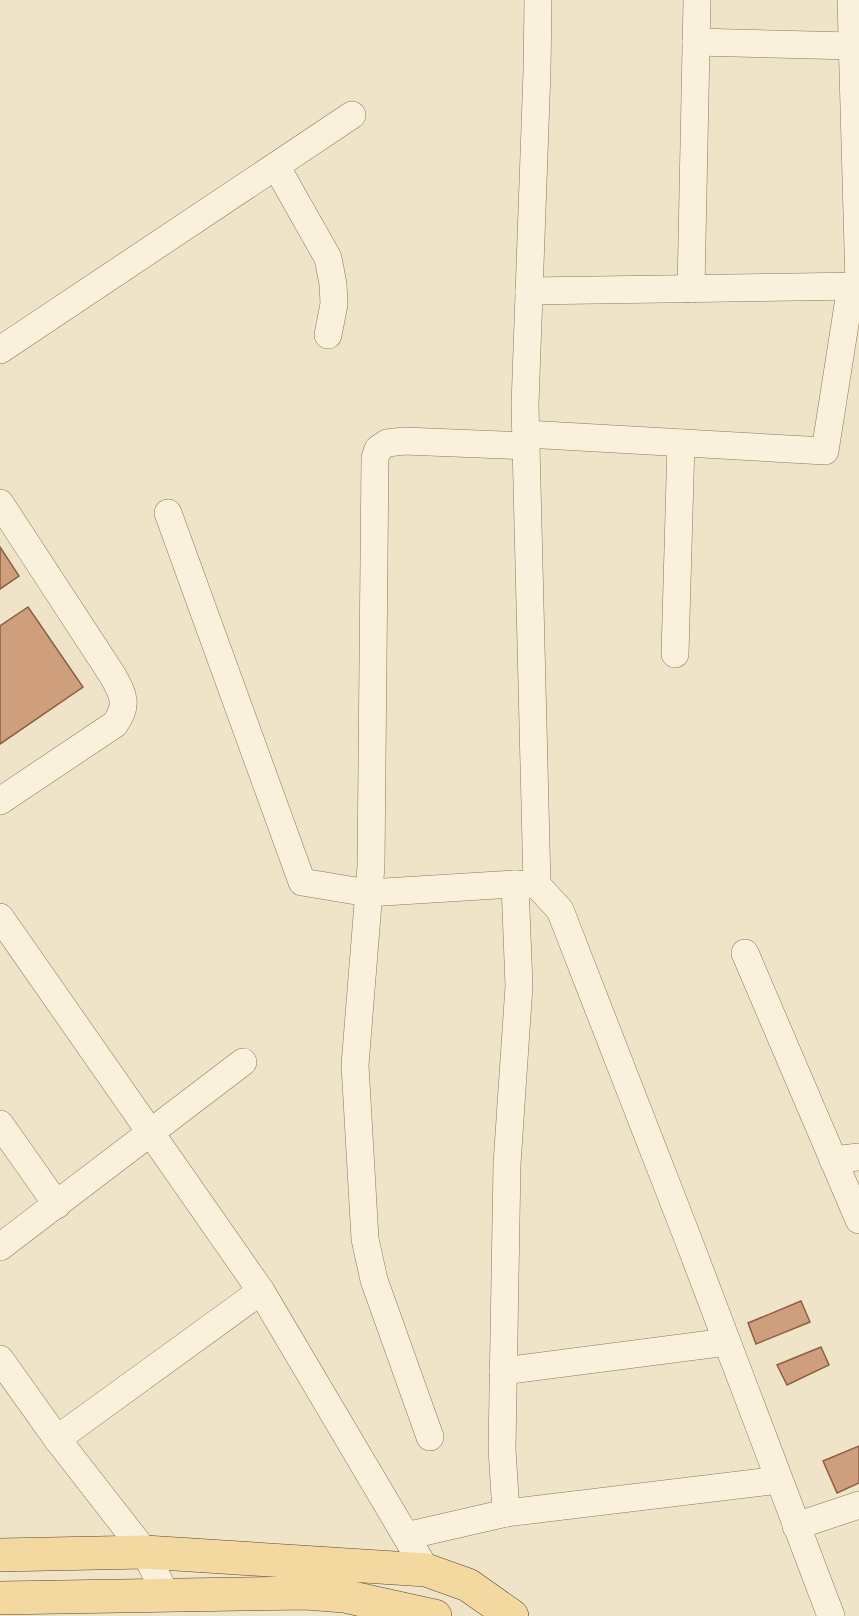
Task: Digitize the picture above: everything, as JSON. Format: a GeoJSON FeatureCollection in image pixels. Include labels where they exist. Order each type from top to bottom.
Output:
{"type":"FeatureCollection","features":[{"type":"Feature","properties":{"kind":"main road"},"geometry":{"type":"LineString","coordinates":[[0,1555],[145,1552],[426,1570],[468,1585],[512,1616]]}},
{"type":"Feature","properties":{"kind":"main road"},"geometry":{"type":"LineString","coordinates":[[0,1598],[306,1593],[343,1606],[435,1616]]}},
{"type":"Feature","properties":{"kind":"street"},"geometry":{"type":"LineString","coordinates":[[506,1513],[502,1449],[507,1164],[526,884],[525,405],[538,0]]}},
{"type":"Feature","properties":{"kind":"street"},"geometry":{"type":"LineString","coordinates":[[691,289],[697,0]]}},
{"type":"Feature","properties":{"kind":"street"},"geometry":{"type":"LineString","coordinates":[[430,1437],[374,1280],[365,1239],[355,1065],[370,866],[375,458],[378,449],[387,443],[404,441],[526,440],[681,443],[825,451],[856,285],[856,94],[850,0]]}},
{"type":"Feature","properties":{"kind":"street"},"geometry":{"type":"LineString","coordinates":[[696,42],[852,46]]}},
{"type":"Feature","properties":{"kind":"street"},"geometry":{"type":"LineString","coordinates":[[0,350],[352,115]]}},
{"type":"Feature","properties":{"kind":"street"},"geometry":{"type":"LineString","coordinates":[[276,165],[328,258],[334,304],[328,335]]}},
{"type":"Feature","properties":{"kind":"street"},"geometry":{"type":"LineString","coordinates":[[529,291],[856,285]]}},
{"type":"Feature","properties":{"kind":"street"},"geometry":{"type":"LineString","coordinates":[[675,654],[681,443]]}},
{"type":"Feature","properties":{"kind":"street"},"geometry":{"type":"LineString","coordinates":[[0,503],[113,676],[123,696],[123,712],[115,724],[0,801]]}},
{"type":"Feature","properties":{"kind":"street"},"geometry":{"type":"LineString","coordinates":[[168,513],[302,882],[368,893],[526,884],[560,910],[831,1616]]}},
{"type":"Feature","properties":{"kind":"street"},"geometry":{"type":"LineString","coordinates":[[0,917],[261,1291],[426,1570]]}},
{"type":"Feature","properties":{"kind":"street"},"geometry":{"type":"LineString","coordinates":[[745,952],[846,1158],[859,1220]]}},
{"type":"Feature","properties":{"kind":"street"},"geometry":{"type":"LineString","coordinates":[[0,1247],[243,1062]]}},
{"type":"Feature","properties":{"kind":"street"},"geometry":{"type":"LineString","coordinates":[[0,1124],[57,1205]]}},
{"type":"Feature","properties":{"kind":"street"},"geometry":{"type":"LineString","coordinates":[[57,1439],[261,1291]]}},
{"type":"Feature","properties":{"kind":"street"},"geometry":{"type":"LineString","coordinates":[[503,1371],[727,1342]]}},
{"type":"Feature","properties":{"kind":"street"},"geometry":{"type":"LineString","coordinates":[[0,1359],[57,1439],[145,1552],[166,1595]]}},
{"type":"Feature","properties":{"kind":"street"},"geometry":{"type":"LineString","coordinates":[[406,1536],[506,1513],[779,1480]]}},
{"type":"Feature","properties":{"kind":"street"},"geometry":{"type":"LineString","coordinates":[[796,1526],[859,1504]]}},
{"type":"Feature","properties":{"kind":"building"},"geometry":{"type":"Polygon","coordinates":[[[0,547],[19,576],[0,589],[0,547]]]}},
{"type":"Feature","properties":{"kind":"building"},"geometry":{"type":"Polygon","coordinates":[[[28,607],[83,687],[0,744],[0,626],[28,607]]]}},
{"type":"Feature","properties":{"kind":"building"},"geometry":{"type":"Polygon","coordinates":[[[801,1301],[810,1322],[756,1344],[748,1323],[801,1301]]]}},
{"type":"Feature","properties":{"kind":"building"},"geometry":{"type":"Polygon","coordinates":[[[821,1347],[829,1365],[787,1385],[777,1365],[821,1347]]]}},
{"type":"Feature","properties":{"kind":"building"},"geometry":{"type":"Polygon","coordinates":[[[859,1446],[859,1483],[837,1493],[823,1461],[859,1446]]]}}]}
